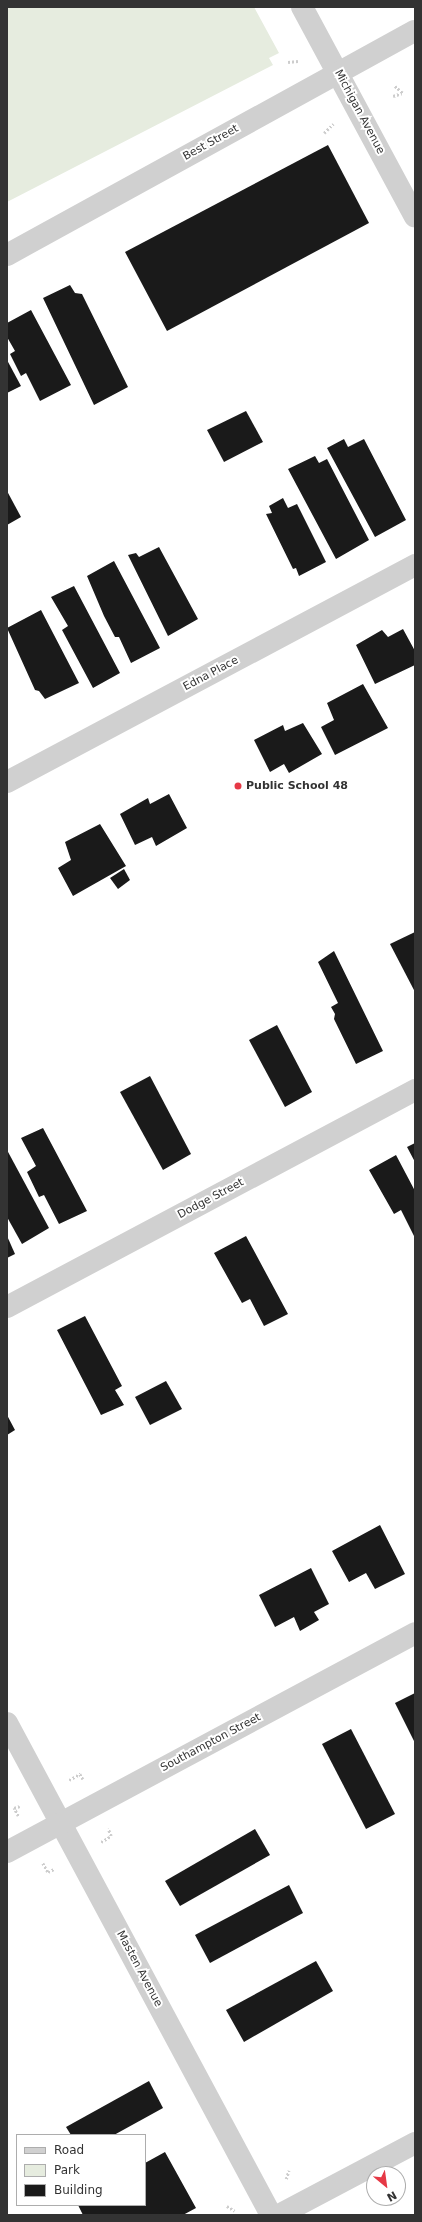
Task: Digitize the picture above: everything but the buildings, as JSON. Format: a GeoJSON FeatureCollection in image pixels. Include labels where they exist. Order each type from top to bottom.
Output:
{"type":"FeatureCollection","features":[{"type":"Feature","properties":{"kind":"street","name":"Michigan Avenue"},"geometry":{"type":"LineString","coordinates":[[302,7],[415,217]]}},
{"type":"Feature","properties":{"kind":"street","name":"Best Street"},"geometry":{"type":"LineString","coordinates":[[7,255],[415,31]]}},
{"type":"Feature","properties":{"kind":"street","name":"Edna Place"},"geometry":{"type":"LineString","coordinates":[[7,782],[415,565]]}},
{"type":"Feature","properties":{"kind":"street","name":"Dodge Street"},"geometry":{"type":"LineString","coordinates":[[7,1307],[415,1090]]}},
{"type":"Feature","properties":{"kind":"street","name":"Southampton Street"},"geometry":{"type":"LineString","coordinates":[[7,1852],[415,1633]]}},
{"type":"Feature","properties":{"kind":"street","name":"Masten Avenue"},"geometry":{"type":"LineString","coordinates":[[7,1723],[271,2215]]}},
{"type":"Feature","properties":{"kind":"street"},"geometry":{"type":"LineString","coordinates":[[279,2215],[415,2143]]}},
{"type":"Feature","properties":{"kind":"path"},"geometry":{"type":"LineString","coordinates":[[288,62],[298,61]]}},
{"type":"Feature","properties":{"kind":"path"},"geometry":{"type":"LineString","coordinates":[[393,96],[403,93],[395,86]]}},
{"type":"Feature","properties":{"kind":"path"},"geometry":{"type":"LineString","coordinates":[[324,133],[336,120]]}},
{"type":"Feature","properties":{"kind":"path"},"geometry":{"type":"LineString","coordinates":[[67,1781],[80,1774]]}},
{"type":"Feature","properties":{"kind":"path"},"geometry":{"type":"LineString","coordinates":[[101,1842],[111,1836],[107,1827]]}},
{"type":"Feature","properties":{"kind":"path"},"geometry":{"type":"LineString","coordinates":[[42,1862],[48,1872]]}},
{"type":"Feature","properties":{"kind":"path"},"geometry":{"type":"LineString","coordinates":[[286,2182],[289,2170]]}},
{"type":"Feature","properties":{"kind":"path"},"geometry":{"type":"LineString","coordinates":[[227,2206],[235,2210]]}},
{"type":"Feature","properties":{"kind":"green space"},"geometry":{"type":"Polygon","coordinates":[[[7,7],[254,7],[279,53],[269,58],[273,65],[7,202],[7,7]]]}},
{"type":"Feature","properties":{"kind":"place","name":"Public School 48"},"geometry":{"type":"Point","coordinates":[238,786]}}]}
